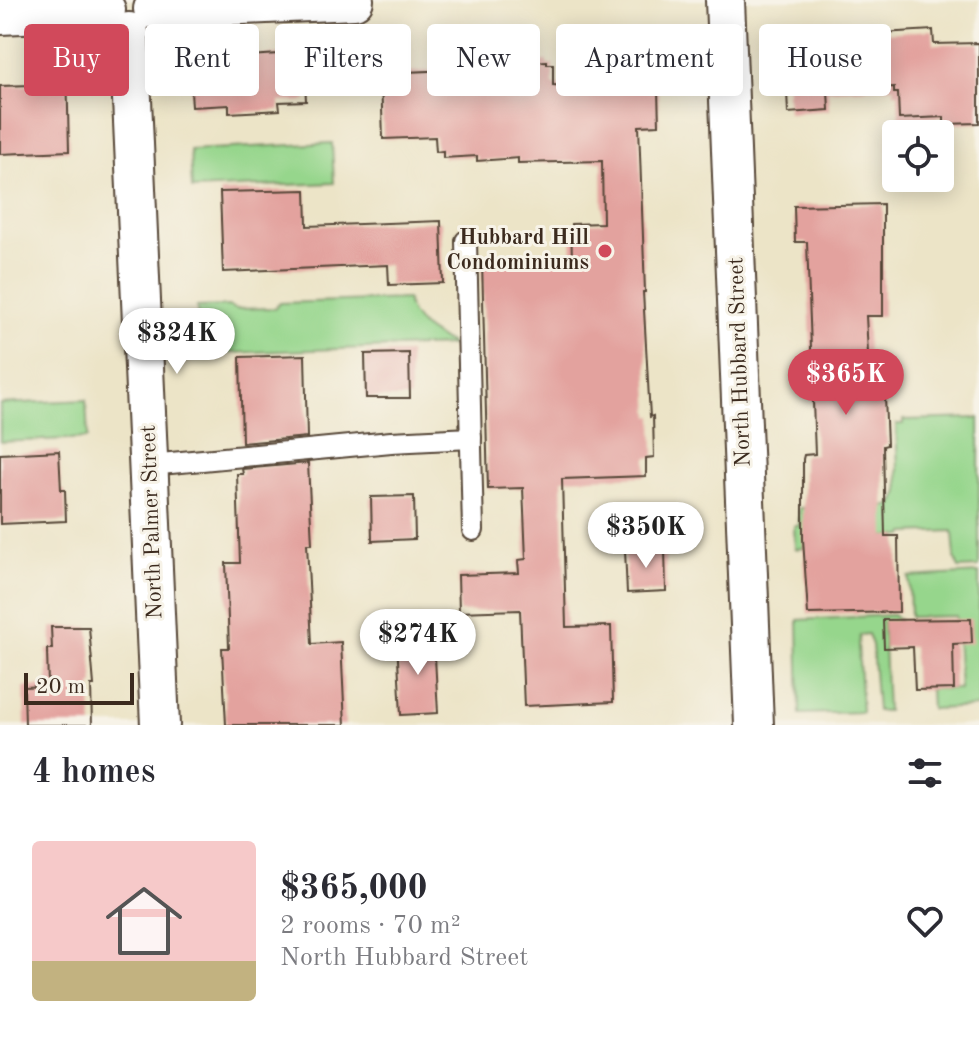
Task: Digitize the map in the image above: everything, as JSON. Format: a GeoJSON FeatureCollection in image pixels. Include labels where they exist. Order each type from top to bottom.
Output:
{"type":"FeatureCollection","features":[{"type":"Feature","properties":{"kind":"street"},"geometry":{"type":"LineString","coordinates":[[0,15],[354,0]]}},
{"type":"Feature","properties":{"kind":"street","name":"North Hubbard Street"},"geometry":{"type":"LineString","coordinates":[[725,0],[754,725]]}},
{"type":"Feature","properties":{"kind":"street","name":"North Palmer Street"},"geometry":{"type":"LineString","coordinates":[[129,10],[160,725]]}},
{"type":"Feature","properties":{"kind":"lane"},"geometry":{"type":"LineString","coordinates":[[466,241],[473,530]]}},
{"type":"Feature","properties":{"kind":"lane"},"geometry":{"type":"LineString","coordinates":[[150,465],[471,438]]}},
{"type":"Feature","properties":{"kind":"green space"},"geometry":{"type":"Polygon","coordinates":[[[332,143],[334,183],[192,189],[190,150],[332,143]]]}},
{"type":"Feature","properties":{"kind":"green space"},"geometry":{"type":"Polygon","coordinates":[[[407,299],[418,321],[453,345],[199,354],[197,307],[275,308],[279,303],[407,299]]]}},
{"type":"Feature","properties":{"kind":"green space"},"geometry":{"type":"Polygon","coordinates":[[[86,400],[88,438],[0,442],[0,404],[86,400]]]}},
{"type":"Feature","properties":{"kind":"green space"},"geometry":{"type":"Polygon","coordinates":[[[979,418],[979,567],[959,568],[955,559],[953,531],[804,539],[804,548],[795,549],[794,526],[799,526],[799,508],[889,506],[895,501],[899,492],[896,424],[903,424],[903,420],[979,418]]]}},
{"type":"Feature","properties":{"kind":"green space"},"geometry":{"type":"Polygon","coordinates":[[[979,573],[979,707],[931,709],[930,689],[960,689],[956,616],[910,617],[909,577],[979,573]]]}},
{"type":"Feature","properties":{"kind":"green space"},"geometry":{"type":"Polygon","coordinates":[[[893,615],[901,621],[883,622],[887,711],[877,711],[872,645],[868,634],[860,635],[858,645],[862,712],[800,714],[798,620],[893,615]]]}},
{"type":"Feature","properties":{"kind":"building"},"geometry":{"type":"Polygon","coordinates":[[[933,30],[934,44],[979,43],[979,123],[954,124],[954,120],[944,120],[944,117],[899,119],[898,93],[894,93],[894,87],[891,87],[891,32],[933,30]]]}},
{"type":"Feature","properties":{"kind":"building"},"geometry":{"type":"Polygon","coordinates":[[[275,54],[275,96],[306,96],[306,101],[279,102],[280,110],[229,113],[229,105],[192,107],[191,96],[259,96],[259,55],[275,54]]]}},
{"type":"Feature","properties":{"kind":"building"},"geometry":{"type":"Polygon","coordinates":[[[540,61],[553,64],[553,85],[556,85],[556,96],[658,96],[659,125],[639,126],[643,292],[654,457],[646,458],[646,476],[562,479],[566,627],[611,626],[613,702],[524,706],[520,610],[459,612],[458,575],[519,573],[518,560],[526,559],[523,488],[488,489],[482,261],[572,259],[571,224],[603,223],[602,161],[518,163],[518,158],[477,161],[477,156],[443,158],[443,151],[436,152],[435,137],[383,139],[382,96],[411,96],[411,72],[427,71],[427,96],[540,96],[540,61]]]}},
{"type":"Feature","properties":{"kind":"building"},"geometry":{"type":"Polygon","coordinates":[[[24,85],[24,96],[68,96],[69,151],[0,154],[0,86],[24,85]]]}},
{"type":"Feature","properties":{"kind":"building"},"geometry":{"type":"Polygon","coordinates":[[[787,96],[828,96],[829,110],[788,113],[787,96]]]}},
{"type":"Feature","properties":{"kind":"building"},"geometry":{"type":"Polygon","coordinates":[[[306,190],[307,226],[441,221],[443,283],[389,285],[388,265],[223,272],[220,192],[306,190]]]}},
{"type":"Feature","properties":{"kind":"building"},"geometry":{"type":"Polygon","coordinates":[[[883,204],[883,316],[866,316],[869,373],[884,373],[887,445],[883,446],[885,536],[898,536],[899,612],[808,614],[803,539],[803,459],[804,455],[815,454],[807,242],[795,242],[794,206],[883,204]]]}},
{"type":"Feature","properties":{"kind":"building"},"geometry":{"type":"Polygon","coordinates":[[[409,353],[410,398],[366,398],[365,354],[409,353]]]}},
{"type":"Feature","properties":{"kind":"building"},"geometry":{"type":"Polygon","coordinates":[[[305,355],[307,437],[242,443],[240,357],[305,355]]]}},
{"type":"Feature","properties":{"kind":"building"},"geometry":{"type":"Polygon","coordinates":[[[59,451],[66,521],[0,524],[0,454],[59,451]]]}},
{"type":"Feature","properties":{"kind":"building"},"geometry":{"type":"Polygon","coordinates":[[[308,463],[312,544],[307,544],[312,644],[341,642],[345,725],[226,725],[222,648],[229,648],[226,563],[240,563],[237,474],[243,474],[242,469],[308,463]]]}},
{"type":"Feature","properties":{"kind":"building"},"geometry":{"type":"Polygon","coordinates":[[[414,496],[415,539],[372,541],[371,497],[414,496]]]}},
{"type":"Feature","properties":{"kind":"building"},"geometry":{"type":"Polygon","coordinates":[[[665,548],[666,591],[627,593],[625,550],[665,548]]]}},
{"type":"Feature","properties":{"kind":"building"},"geometry":{"type":"Polygon","coordinates":[[[971,619],[972,643],[953,644],[954,689],[915,690],[913,647],[884,648],[883,620],[971,619]]]}},
{"type":"Feature","properties":{"kind":"building"},"geometry":{"type":"Polygon","coordinates":[[[51,627],[89,627],[94,685],[91,685],[92,725],[25,725],[24,687],[48,686],[47,649],[52,649],[51,627]]]}},
{"type":"Feature","properties":{"kind":"building"},"geometry":{"type":"Polygon","coordinates":[[[434,639],[438,713],[401,715],[397,641],[434,639]]]}},
{"type":"Feature","properties":{"kind":"place","name":"Hubbard Hill Condominiums"},"geometry":{"type":"Point","coordinates":[605,251]}}]}
